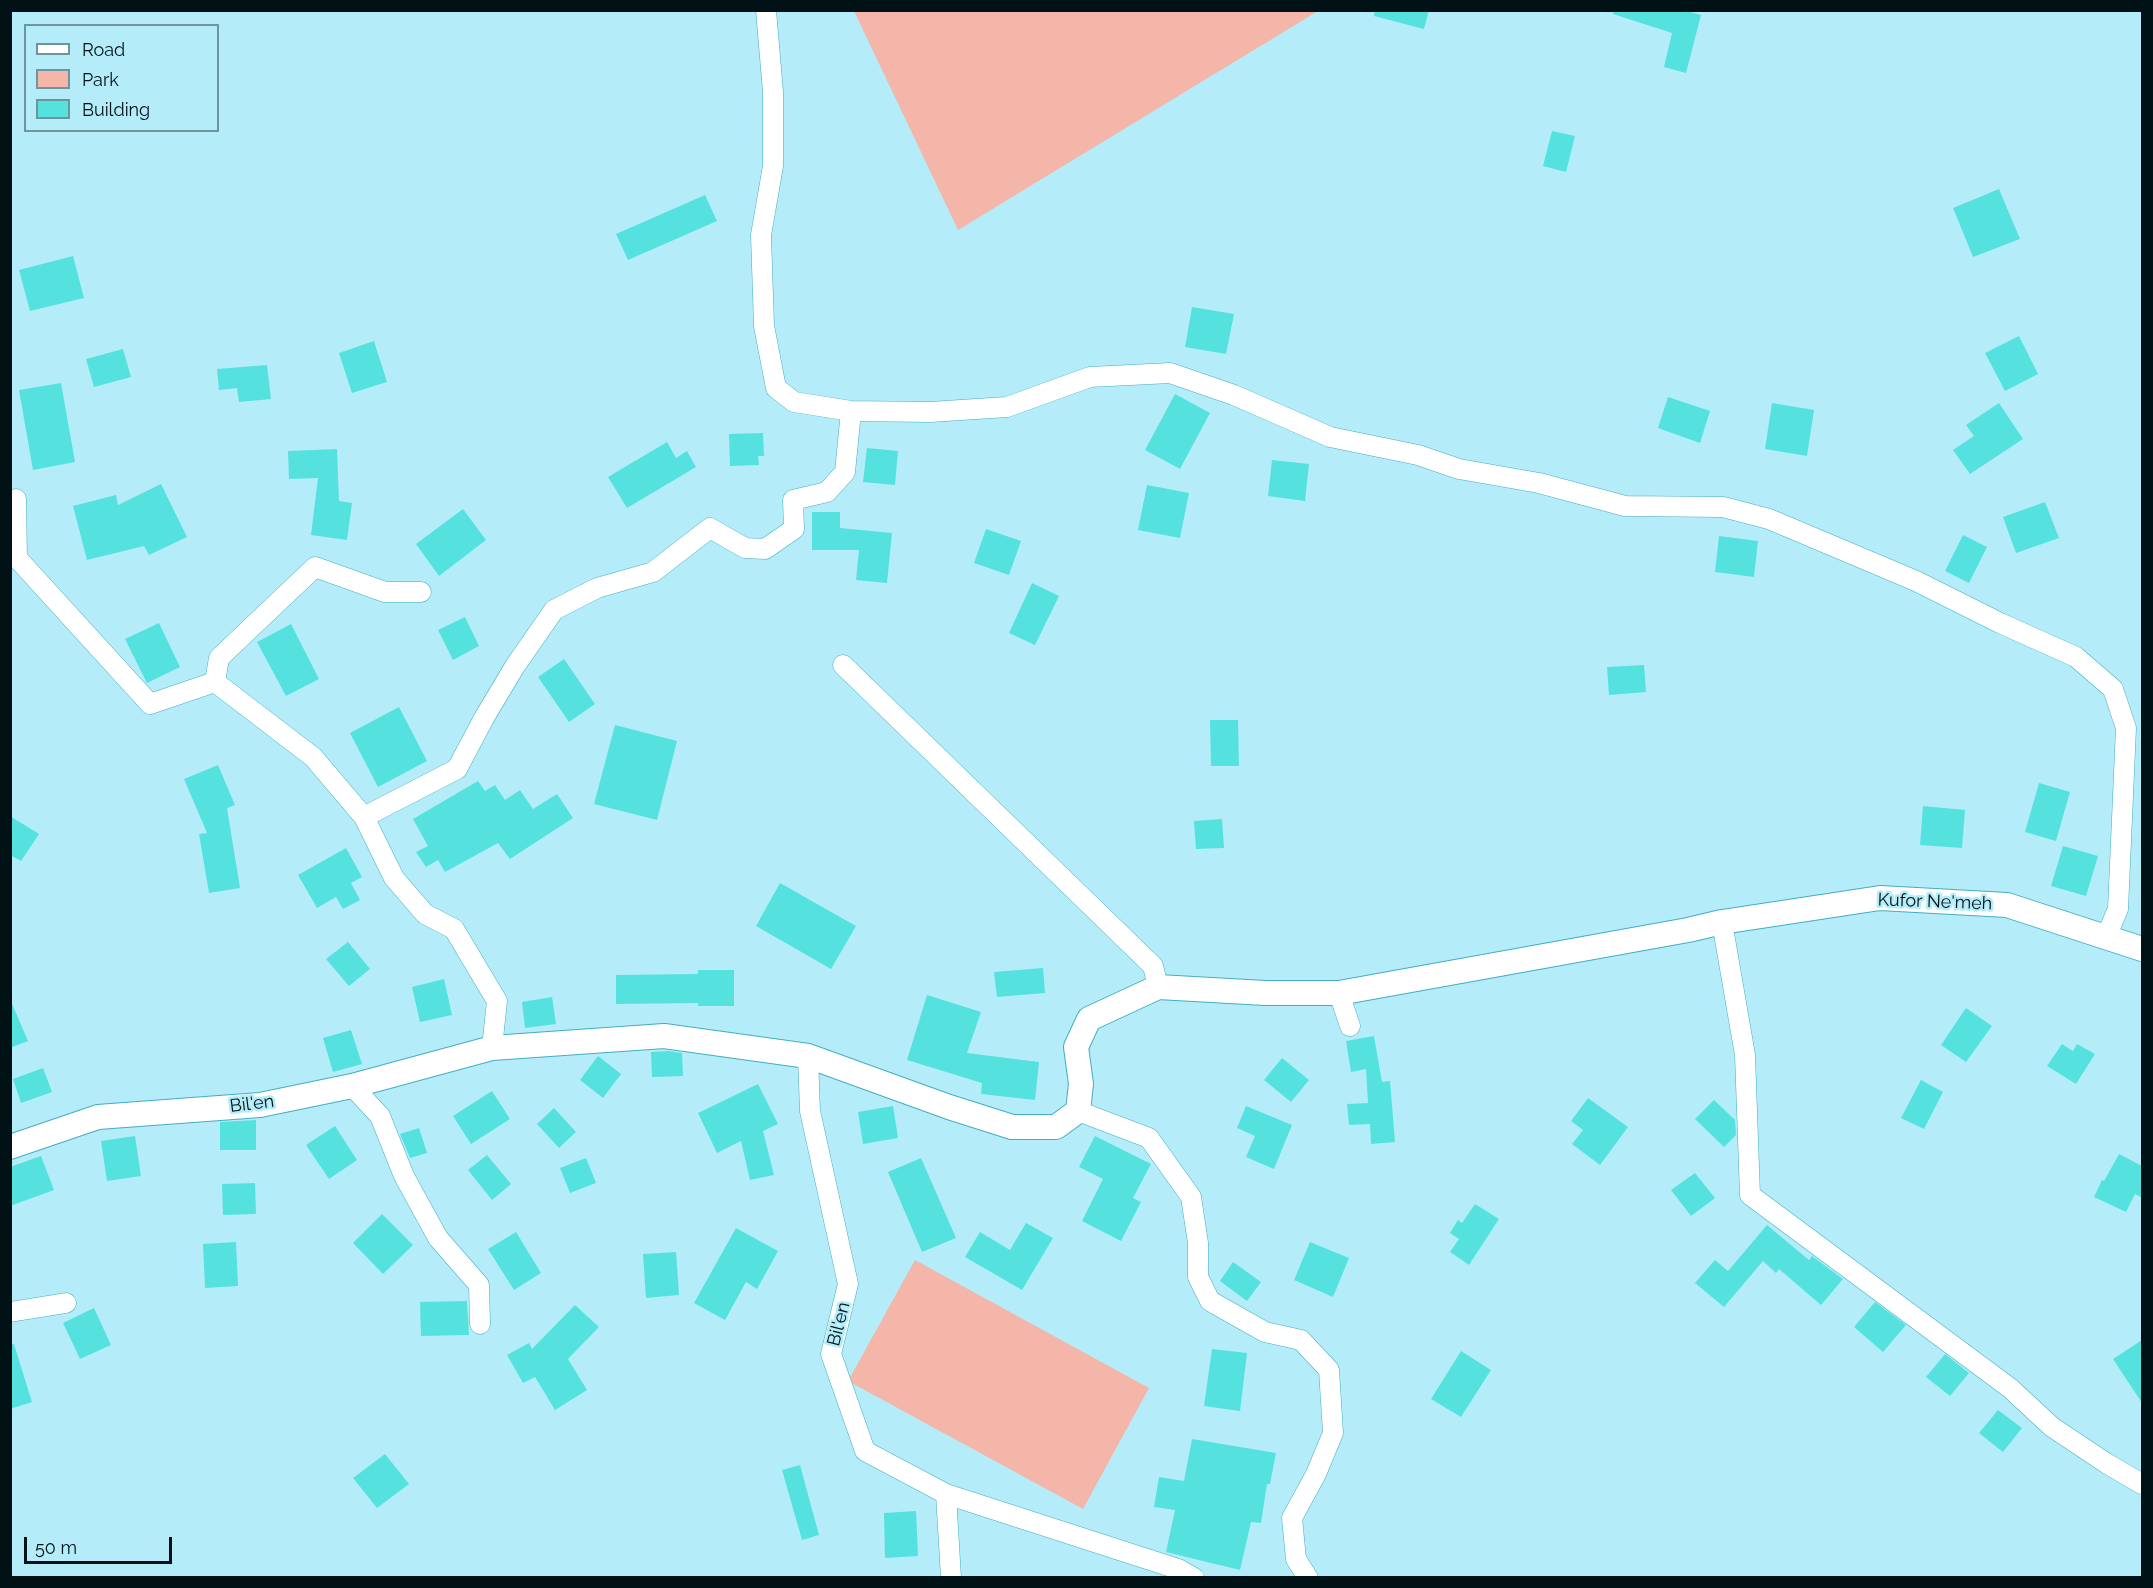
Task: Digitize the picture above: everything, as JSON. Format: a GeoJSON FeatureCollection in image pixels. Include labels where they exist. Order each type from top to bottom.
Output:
{"type":"FeatureCollection","features":[{"type":"Feature","properties":{"kind":"street"},"geometry":{"type":"LineString","coordinates":[[766,10],[773,92],[773,166],[761,235],[764,326],[776,388],[794,402],[851,411],[930,412],[1007,407],[1090,377],[1170,374],[1234,394],[1330,437],[1418,455],[1459,470],[1539,483],[1625,506],[1723,507],[1769,519],[1916,581],[2000,623],[2076,657],[2113,689],[2126,728],[2118,909],[2106,937]]}},
{"type":"Feature","properties":{"kind":"street"},"geometry":{"type":"LineString","coordinates":[[364,817],[457,770],[505,684],[554,610],[597,588],[653,572],[710,528],[745,548],[765,549],[794,528],[793,500],[827,492],[845,472],[851,411]]}},
{"type":"Feature","properties":{"kind":"street"},"geometry":{"type":"LineString","coordinates":[[16,499],[17,558],[150,704],[215,682]]}},
{"type":"Feature","properties":{"kind":"street"},"geometry":{"type":"LineString","coordinates":[[215,682],[219,658],[315,567],[385,592],[421,592]]}},
{"type":"Feature","properties":{"kind":"street"},"geometry":{"type":"LineString","coordinates":[[843,665],[1153,966],[1158,987],[1089,1019],[1077,1047],[1081,1084],[1078,1111],[1149,1138],[1191,1197],[1198,1244],[1197,1277],[1210,1301],[1265,1332],[1301,1340],[1329,1370],[1333,1433],[1316,1474],[1292,1518],[1296,1559],[1308,1578]]}},
{"type":"Feature","properties":{"kind":"street"},"geometry":{"type":"LineString","coordinates":[[215,682],[313,757],[364,817],[394,879],[425,914],[454,929],[497,1001],[492,1048]]}},
{"type":"Feature","properties":{"kind":"street","name":"Kufor Ne'meh"},"geometry":{"type":"LineString","coordinates":[[1158,987],[1265,993],[1339,993],[1722,922],[1880,898],[2007,905],[2142,949]]}},
{"type":"Feature","properties":{"kind":"street"},"geometry":{"type":"LineString","coordinates":[[1722,922],[1745,1055],[1750,1195],[2010,1388],[2052,1427],[2142,1484]]}},
{"type":"Feature","properties":{"kind":"street"},"geometry":{"type":"LineString","coordinates":[[1339,993],[1350,1026]]}},
{"type":"Feature","properties":{"kind":"street","name":"Bil'en"},"geometry":{"type":"LineString","coordinates":[[10,1147],[98,1117],[260,1105],[352,1086],[492,1048],[664,1036],[808,1056],[1011,1127],[1056,1127],[1078,1111]]}},
{"type":"Feature","properties":{"kind":"street","name":"Bil'en"},"geometry":{"type":"LineString","coordinates":[[808,1056],[810,1112],[848,1284],[831,1354],[865,1451],[946,1494],[1178,1569],[1194,1578]]}},
{"type":"Feature","properties":{"kind":"street"},"geometry":{"type":"LineString","coordinates":[[352,1086],[380,1116],[404,1176],[438,1238],[478,1285],[480,1324]]}},
{"type":"Feature","properties":{"kind":"street"},"geometry":{"type":"LineString","coordinates":[[10,1312],[66,1303]]}},
{"type":"Feature","properties":{"kind":"street"},"geometry":{"type":"LineString","coordinates":[[946,1494],[951,1578]]}},
{"type":"Feature","properties":{"kind":"green space"},"geometry":{"type":"Polygon","coordinates":[[[854,11],[1318,11],[958,230],[854,11]]]}},
{"type":"Feature","properties":{"kind":"green space"},"geometry":{"type":"Polygon","coordinates":[[[915,1260],[1149,1388],[1083,1509],[848,1381],[915,1260]]]}},
{"type":"Feature","properties":{"kind":"building"},"geometry":{"type":"Polygon","coordinates":[[[1375,10],[1429,10],[1424,29],[1374,16],[1375,10]]]}},
{"type":"Feature","properties":{"kind":"building"},"geometry":{"type":"Polygon","coordinates":[[[1614,10],[1683,10],[1701,15],[1686,73],[1664,67],[1672,33],[1613,14],[1614,10]]]}},
{"type":"Feature","properties":{"kind":"building"},"geometry":{"type":"Polygon","coordinates":[[[1552,131],[1575,136],[1566,172],[1543,166],[1552,131]]]}},
{"type":"Feature","properties":{"kind":"building"},"geometry":{"type":"Polygon","coordinates":[[[1999,189],[2020,239],[1973,257],[1953,208],[1999,189]]]}},
{"type":"Feature","properties":{"kind":"building"},"geometry":{"type":"Polygon","coordinates":[[[705,195],[717,221],[628,260],[616,234],[705,195]]]}},
{"type":"Feature","properties":{"kind":"building"},"geometry":{"type":"Polygon","coordinates":[[[73,256],[84,298],[30,311],[19,270],[73,256]]]}},
{"type":"Feature","properties":{"kind":"building"},"geometry":{"type":"Polygon","coordinates":[[[1192,307],[1234,314],[1226,354],[1185,347],[1192,307]]]}},
{"type":"Feature","properties":{"kind":"building"},"geometry":{"type":"Polygon","coordinates":[[[2019,336],[2038,374],[2005,391],[1985,353],[2019,336]]]}},
{"type":"Feature","properties":{"kind":"building"},"geometry":{"type":"Polygon","coordinates":[[[374,341],[387,382],[352,393],[339,353],[374,341]]]}},
{"type":"Feature","properties":{"kind":"building"},"geometry":{"type":"Polygon","coordinates":[[[123,349],[131,377],[94,387],[86,359],[123,349]]]}},
{"type":"Feature","properties":{"kind":"building"},"geometry":{"type":"Polygon","coordinates":[[[267,365],[271,399],[239,402],[237,388],[219,390],[217,369],[267,365]]]}},
{"type":"Feature","properties":{"kind":"building"},"geometry":{"type":"Polygon","coordinates":[[[61,383],[75,462],[33,470],[19,390],[61,383]]]}},
{"type":"Feature","properties":{"kind":"building"},"geometry":{"type":"Polygon","coordinates":[[[1175,394],[1210,413],[1180,469],[1145,450],[1175,394]]]}},
{"type":"Feature","properties":{"kind":"building"},"geometry":{"type":"Polygon","coordinates":[[[1668,397],[1710,411],[1700,443],[1658,428],[1668,397]]]}},
{"type":"Feature","properties":{"kind":"building"},"geometry":{"type":"Polygon","coordinates":[[[1772,403],[1814,410],[1807,456],[1765,449],[1772,403]]]}},
{"type":"Feature","properties":{"kind":"building"},"geometry":{"type":"Polygon","coordinates":[[[1999,403],[2023,439],[1970,474],[1953,450],[1974,436],[1966,425],[1999,403]]]}},
{"type":"Feature","properties":{"kind":"building"},"geometry":{"type":"Polygon","coordinates":[[[763,433],[764,456],[758,456],[759,465],[730,466],[729,434],[763,433]]]}},
{"type":"Feature","properties":{"kind":"building"},"geometry":{"type":"Polygon","coordinates":[[[667,442],[676,458],[687,451],[696,467],[627,508],[608,477],[667,442]]]}},
{"type":"Feature","properties":{"kind":"building"},"geometry":{"type":"Polygon","coordinates":[[[867,448],[898,451],[895,485],[863,482],[867,448]]]}},
{"type":"Feature","properties":{"kind":"building"},"geometry":{"type":"Polygon","coordinates":[[[337,449],[339,501],[352,503],[347,540],[311,535],[318,478],[289,479],[288,451],[337,449]]]}},
{"type":"Feature","properties":{"kind":"building"},"geometry":{"type":"Polygon","coordinates":[[[1272,460],[1309,464],[1305,501],[1268,496],[1272,460]]]}},
{"type":"Feature","properties":{"kind":"building"},"geometry":{"type":"Polygon","coordinates":[[[161,484],[187,537],[149,555],[144,546],[87,560],[73,506],[116,495],[118,505],[161,484]]]}},
{"type":"Feature","properties":{"kind":"building"},"geometry":{"type":"Polygon","coordinates":[[[1147,485],[1189,493],[1180,538],[1138,530],[1147,485]]]}},
{"type":"Feature","properties":{"kind":"building"},"geometry":{"type":"Polygon","coordinates":[[[2045,502],[2059,538],[2016,553],[2003,517],[2045,502]]]}},
{"type":"Feature","properties":{"kind":"building"},"geometry":{"type":"Polygon","coordinates":[[[463,509],[486,540],[439,576],[416,544],[463,509]]]}},
{"type":"Feature","properties":{"kind":"building"},"geometry":{"type":"Polygon","coordinates":[[[812,512],[840,512],[840,528],[892,533],[887,583],[856,580],[859,550],[812,550],[812,512]]]}},
{"type":"Feature","properties":{"kind":"building"},"geometry":{"type":"Polygon","coordinates":[[[986,529],[1021,541],[1009,575],[974,563],[986,529]]]}},
{"type":"Feature","properties":{"kind":"building"},"geometry":{"type":"Polygon","coordinates":[[[1963,535],[1987,547],[1969,583],[1945,571],[1963,535]]]}},
{"type":"Feature","properties":{"kind":"building"},"geometry":{"type":"Polygon","coordinates":[[[1719,536],[1758,541],[1754,577],[1715,572],[1719,536]]]}},
{"type":"Feature","properties":{"kind":"building"},"geometry":{"type":"Polygon","coordinates":[[[1032,583],[1059,596],[1035,645],[1009,633],[1032,583]]]}},
{"type":"Feature","properties":{"kind":"building"},"geometry":{"type":"Polygon","coordinates":[[[465,617],[479,646],[453,660],[438,630],[465,617]]]}},
{"type":"Feature","properties":{"kind":"building"},"geometry":{"type":"Polygon","coordinates":[[[159,623],[180,667],[147,683],[125,639],[159,623]]]}},
{"type":"Feature","properties":{"kind":"building"},"geometry":{"type":"Polygon","coordinates":[[[291,624],[319,679],[286,696],[257,642],[291,624]]]}},
{"type":"Feature","properties":{"kind":"building"},"geometry":{"type":"Polygon","coordinates":[[[564,659],[595,704],[569,722],[538,677],[564,659]]]}},
{"type":"Feature","properties":{"kind":"building"},"geometry":{"type":"Polygon","coordinates":[[[1644,665],[1646,692],[1609,695],[1607,667],[1644,665]]]}},
{"type":"Feature","properties":{"kind":"building"},"geometry":{"type":"Polygon","coordinates":[[[399,707],[427,761],[378,787],[350,733],[399,707]]]}},
{"type":"Feature","properties":{"kind":"building"},"geometry":{"type":"Polygon","coordinates":[[[1210,720],[1238,720],[1239,766],[1211,766],[1210,720]]]}},
{"type":"Feature","properties":{"kind":"building"},"geometry":{"type":"Polygon","coordinates":[[[615,725],[677,741],[657,820],[594,804],[615,725]]]}},
{"type":"Feature","properties":{"kind":"building"},"geometry":{"type":"Polygon","coordinates":[[[218,765],[235,805],[227,808],[240,888],[209,893],[199,834],[207,833],[184,779],[218,765]]]}},
{"type":"Feature","properties":{"kind":"building"},"geometry":{"type":"Polygon","coordinates":[[[478,781],[485,791],[495,785],[505,800],[520,790],[533,809],[557,794],[573,818],[510,859],[498,843],[445,872],[438,860],[426,867],[416,852],[428,846],[413,819],[478,781]]]}},
{"type":"Feature","properties":{"kind":"building"},"geometry":{"type":"Polygon","coordinates":[[[2039,783],[2070,792],[2056,841],[2025,832],[2039,783]]]}},
{"type":"Feature","properties":{"kind":"building"},"geometry":{"type":"Polygon","coordinates":[[[1923,806],[1965,810],[1962,848],[1920,845],[1923,806]]]}},
{"type":"Feature","properties":{"kind":"building"},"geometry":{"type":"Polygon","coordinates":[[[10,816],[39,834],[21,861],[10,855],[10,816]]]}},
{"type":"Feature","properties":{"kind":"building"},"geometry":{"type":"Polygon","coordinates":[[[1222,819],[1224,848],[1196,849],[1194,821],[1222,819]]]}},
{"type":"Feature","properties":{"kind":"building"},"geometry":{"type":"Polygon","coordinates":[[[2063,846],[2098,856],[2086,896],[2051,886],[2063,846]]]}},
{"type":"Feature","properties":{"kind":"building"},"geometry":{"type":"Polygon","coordinates":[[[346,848],[362,877],[351,883],[360,900],[343,909],[336,897],[317,908],[298,875],[346,848]]]}},
{"type":"Feature","properties":{"kind":"building"},"geometry":{"type":"Polygon","coordinates":[[[780,883],[856,926],[831,969],[756,926],[780,883]]]}},
{"type":"Feature","properties":{"kind":"building"},"geometry":{"type":"Polygon","coordinates":[[[348,942],[370,969],[349,986],[326,959],[348,942]]]}},
{"type":"Feature","properties":{"kind":"building"},"geometry":{"type":"Polygon","coordinates":[[[1043,968],[1045,993],[997,997],[994,972],[1043,968]]]}},
{"type":"Feature","properties":{"kind":"building"},"geometry":{"type":"Polygon","coordinates":[[[698,970],[734,970],[734,1006],[698,1006],[698,1003],[616,1004],[616,975],[698,974],[698,970]]]}},
{"type":"Feature","properties":{"kind":"building"},"geometry":{"type":"Polygon","coordinates":[[[444,979],[452,1015],[420,1022],[412,987],[444,979]]]}},
{"type":"Feature","properties":{"kind":"building"},"geometry":{"type":"Polygon","coordinates":[[[927,995],[981,1012],[967,1053],[1039,1062],[1035,1100],[981,1094],[982,1083],[907,1060],[927,995]]]}},
{"type":"Feature","properties":{"kind":"building"},"geometry":{"type":"Polygon","coordinates":[[[552,997],[556,1024],[525,1028],[522,1002],[552,997]]]}},
{"type":"Feature","properties":{"kind":"building"},"geometry":{"type":"Polygon","coordinates":[[[10,999],[28,1041],[10,1048],[10,999]]]}},
{"type":"Feature","properties":{"kind":"building"},"geometry":{"type":"Polygon","coordinates":[[[1966,1008],[1992,1026],[1966,1062],[1941,1045],[1966,1008]]]}},
{"type":"Feature","properties":{"kind":"building"},"geometry":{"type":"Polygon","coordinates":[[[351,1030],[362,1064],[333,1072],[323,1038],[351,1030]]]}},
{"type":"Feature","properties":{"kind":"building"},"geometry":{"type":"Polygon","coordinates":[[[1374,1036],[1382,1082],[1390,1081],[1395,1142],[1371,1144],[1370,1124],[1349,1125],[1347,1104],[1368,1103],[1366,1069],[1351,1072],[1346,1041],[1374,1036]]]}},
{"type":"Feature","properties":{"kind":"building"},"geometry":{"type":"Polygon","coordinates":[[[2062,1044],[2073,1051],[2077,1044],[2095,1054],[2076,1084],[2047,1066],[2062,1044]]]}},
{"type":"Feature","properties":{"kind":"building"},"geometry":{"type":"Polygon","coordinates":[[[651,1052],[682,1053],[683,1076],[652,1077],[651,1052]]]}},
{"type":"Feature","properties":{"kind":"building"},"geometry":{"type":"Polygon","coordinates":[[[598,1056],[621,1074],[603,1098],[580,1080],[598,1056]]]}},
{"type":"Feature","properties":{"kind":"building"},"geometry":{"type":"Polygon","coordinates":[[[1282,1058],[1309,1080],[1291,1102],[1264,1080],[1282,1058]]]}},
{"type":"Feature","properties":{"kind":"building"},"geometry":{"type":"Polygon","coordinates":[[[43,1068],[52,1092],[21,1103],[13,1079],[43,1068]]]}},
{"type":"Feature","properties":{"kind":"building"},"geometry":{"type":"Polygon","coordinates":[[[1921,1080],[1943,1092],[1924,1129],[1901,1118],[1921,1080]]]}},
{"type":"Feature","properties":{"kind":"building"},"geometry":{"type":"Polygon","coordinates":[[[758,1084],[778,1124],[763,1131],[774,1175],[750,1180],[741,1141],[717,1153],[698,1113],[758,1084]]]}},
{"type":"Feature","properties":{"kind":"building"},"geometry":{"type":"Polygon","coordinates":[[[492,1091],[510,1119],[471,1144],[453,1116],[492,1091]]]}},
{"type":"Feature","properties":{"kind":"building"},"geometry":{"type":"Polygon","coordinates":[[[1588,1098],[1628,1127],[1600,1165],[1572,1144],[1583,1130],[1571,1121],[1588,1098]]]}},
{"type":"Feature","properties":{"kind":"building"},"geometry":{"type":"Polygon","coordinates":[[[1714,1100],[1735,1120],[1736,1135],[1724,1147],[1695,1119],[1714,1100]]]}},
{"type":"Feature","properties":{"kind":"building"},"geometry":{"type":"Polygon","coordinates":[[[893,1106],[898,1138],[863,1144],[858,1112],[893,1106]]]}},
{"type":"Feature","properties":{"kind":"building"},"geometry":{"type":"Polygon","coordinates":[[[1246,1106],[1292,1125],[1274,1169],[1246,1157],[1255,1136],[1237,1128],[1246,1106]]]}},
{"type":"Feature","properties":{"kind":"building"},"geometry":{"type":"Polygon","coordinates":[[[554,1108],[576,1132],[559,1148],[537,1124],[554,1108]]]}},
{"type":"Feature","properties":{"kind":"building"},"geometry":{"type":"Polygon","coordinates":[[[256,1120],[256,1150],[220,1150],[220,1122],[256,1120]]]}},
{"type":"Feature","properties":{"kind":"building"},"geometry":{"type":"Polygon","coordinates":[[[335,1126],[357,1160],[329,1179],[306,1145],[335,1126]]]}},
{"type":"Feature","properties":{"kind":"building"},"geometry":{"type":"Polygon","coordinates":[[[419,1128],[427,1153],[410,1158],[400,1134],[419,1128]]]}},
{"type":"Feature","properties":{"kind":"building"},"geometry":{"type":"Polygon","coordinates":[[[135,1136],[141,1176],[107,1181],[101,1141],[135,1136]]]}},
{"type":"Feature","properties":{"kind":"building"},"geometry":{"type":"Polygon","coordinates":[[[1095,1136],[1151,1164],[1133,1198],[1141,1202],[1121,1241],[1082,1221],[1103,1179],[1079,1167],[1095,1136]]]}},
{"type":"Feature","properties":{"kind":"building"},"geometry":{"type":"Polygon","coordinates":[[[2119,1154],[2142,1166],[2142,1198],[2135,1194],[2126,1212],[2094,1197],[2119,1154]]]}},
{"type":"Feature","properties":{"kind":"building"},"geometry":{"type":"Polygon","coordinates":[[[487,1155],[511,1184],[492,1200],[468,1170],[487,1155]]]}},
{"type":"Feature","properties":{"kind":"building"},"geometry":{"type":"Polygon","coordinates":[[[41,1156],[54,1190],[10,1206],[10,1167],[41,1156]]]}},
{"type":"Feature","properties":{"kind":"building"},"geometry":{"type":"Polygon","coordinates":[[[586,1158],[596,1183],[570,1193],[560,1168],[586,1158]]]}},
{"type":"Feature","properties":{"kind":"building"},"geometry":{"type":"Polygon","coordinates":[[[921,1158],[956,1238],[922,1252],[888,1172],[921,1158]]]}},
{"type":"Feature","properties":{"kind":"building"},"geometry":{"type":"Polygon","coordinates":[[[1695,1173],[1715,1198],[1691,1216],[1671,1190],[1695,1173]]]}},
{"type":"Feature","properties":{"kind":"building"},"geometry":{"type":"Polygon","coordinates":[[[255,1183],[256,1214],[223,1215],[222,1184],[255,1183]]]}},
{"type":"Feature","properties":{"kind":"building"},"geometry":{"type":"Polygon","coordinates":[[[1475,1204],[1499,1219],[1469,1265],[1450,1252],[1459,1239],[1450,1233],[1458,1220],[1462,1223],[1475,1204]]]}},
{"type":"Feature","properties":{"kind":"building"},"geometry":{"type":"Polygon","coordinates":[[[382,1214],[413,1245],[383,1274],[353,1243],[382,1214]]]}},
{"type":"Feature","properties":{"kind":"building"},"geometry":{"type":"Polygon","coordinates":[[[1026,1223],[1053,1238],[1022,1290],[965,1257],[980,1232],[1010,1250],[1026,1223]]]}},
{"type":"Feature","properties":{"kind":"building"},"geometry":{"type":"Polygon","coordinates":[[[1767,1225],[1809,1260],[1812,1256],[1843,1279],[1821,1305],[1779,1269],[1776,1273],[1763,1261],[1724,1307],[1695,1283],[1715,1260],[1728,1271],[1767,1225]]]}},
{"type":"Feature","properties":{"kind":"building"},"geometry":{"type":"Polygon","coordinates":[[[736,1228],[778,1251],[757,1289],[746,1282],[725,1320],[694,1303],[736,1228]]]}},
{"type":"Feature","properties":{"kind":"building"},"geometry":{"type":"Polygon","coordinates":[[[516,1232],[541,1273],[514,1290],[488,1249],[516,1232]]]}},
{"type":"Feature","properties":{"kind":"building"},"geometry":{"type":"Polygon","coordinates":[[[236,1242],[238,1286],[205,1288],[203,1244],[236,1242]]]}},
{"type":"Feature","properties":{"kind":"building"},"geometry":{"type":"Polygon","coordinates":[[[1310,1242],[1349,1258],[1333,1297],[1294,1280],[1310,1242]]]}},
{"type":"Feature","properties":{"kind":"building"},"geometry":{"type":"Polygon","coordinates":[[[676,1252],[679,1295],[646,1298],[643,1254],[676,1252]]]}},
{"type":"Feature","properties":{"kind":"building"},"geometry":{"type":"Polygon","coordinates":[[[1233,1262],[1261,1282],[1247,1301],[1220,1281],[1233,1262]]]}},
{"type":"Feature","properties":{"kind":"building"},"geometry":{"type":"Polygon","coordinates":[[[467,1301],[469,1335],[421,1336],[420,1302],[467,1301]]]}},
{"type":"Feature","properties":{"kind":"building"},"geometry":{"type":"Polygon","coordinates":[[[1875,1302],[1906,1325],[1883,1352],[1854,1327],[1875,1302]]]}},
{"type":"Feature","properties":{"kind":"building"},"geometry":{"type":"Polygon","coordinates":[[[575,1305],[599,1327],[568,1359],[587,1390],[555,1410],[535,1377],[523,1383],[507,1355],[529,1343],[532,1349],[575,1305]]]}},
{"type":"Feature","properties":{"kind":"building"},"geometry":{"type":"Polygon","coordinates":[[[94,1308],[111,1345],[80,1359],[63,1323],[94,1308]]]}},
{"type":"Feature","properties":{"kind":"building"},"geometry":{"type":"Polygon","coordinates":[[[2142,1340],[2142,1403],[2113,1359],[2142,1340]]]}},
{"type":"Feature","properties":{"kind":"building"},"geometry":{"type":"Polygon","coordinates":[[[14,1344],[32,1402],[10,1409],[10,1345],[14,1344]]]}},
{"type":"Feature","properties":{"kind":"building"},"geometry":{"type":"Polygon","coordinates":[[[1212,1349],[1247,1353],[1240,1411],[1204,1406],[1212,1349]]]}},
{"type":"Feature","properties":{"kind":"building"},"geometry":{"type":"Polygon","coordinates":[[[1461,1351],[1491,1370],[1461,1417],[1431,1399],[1461,1351]]]}},
{"type":"Feature","properties":{"kind":"building"},"geometry":{"type":"Polygon","coordinates":[[[1945,1354],[1969,1373],[1950,1396],[1926,1377],[1945,1354]]]}},
{"type":"Feature","properties":{"kind":"building"},"geometry":{"type":"Polygon","coordinates":[[[1998,1410],[2022,1428],[2003,1452],[1979,1433],[1998,1410]]]}},
{"type":"Feature","properties":{"kind":"building"},"geometry":{"type":"Polygon","coordinates":[[[1192,1439],[1276,1453],[1270,1484],[1267,1484],[1261,1523],[1251,1522],[1240,1570],[1166,1552],[1175,1510],[1154,1507],[1159,1477],[1184,1481],[1192,1439]]]}},
{"type":"Feature","properties":{"kind":"building"},"geometry":{"type":"Polygon","coordinates":[[[385,1454],[409,1484],[377,1508],[353,1478],[385,1454]]]}},
{"type":"Feature","properties":{"kind":"building"},"geometry":{"type":"Polygon","coordinates":[[[800,1465],[819,1535],[802,1540],[782,1470],[800,1465]]]}},
{"type":"Feature","properties":{"kind":"building"},"geometry":{"type":"Polygon","coordinates":[[[916,1511],[918,1556],[885,1558],[884,1513],[916,1511]]]}}]}
